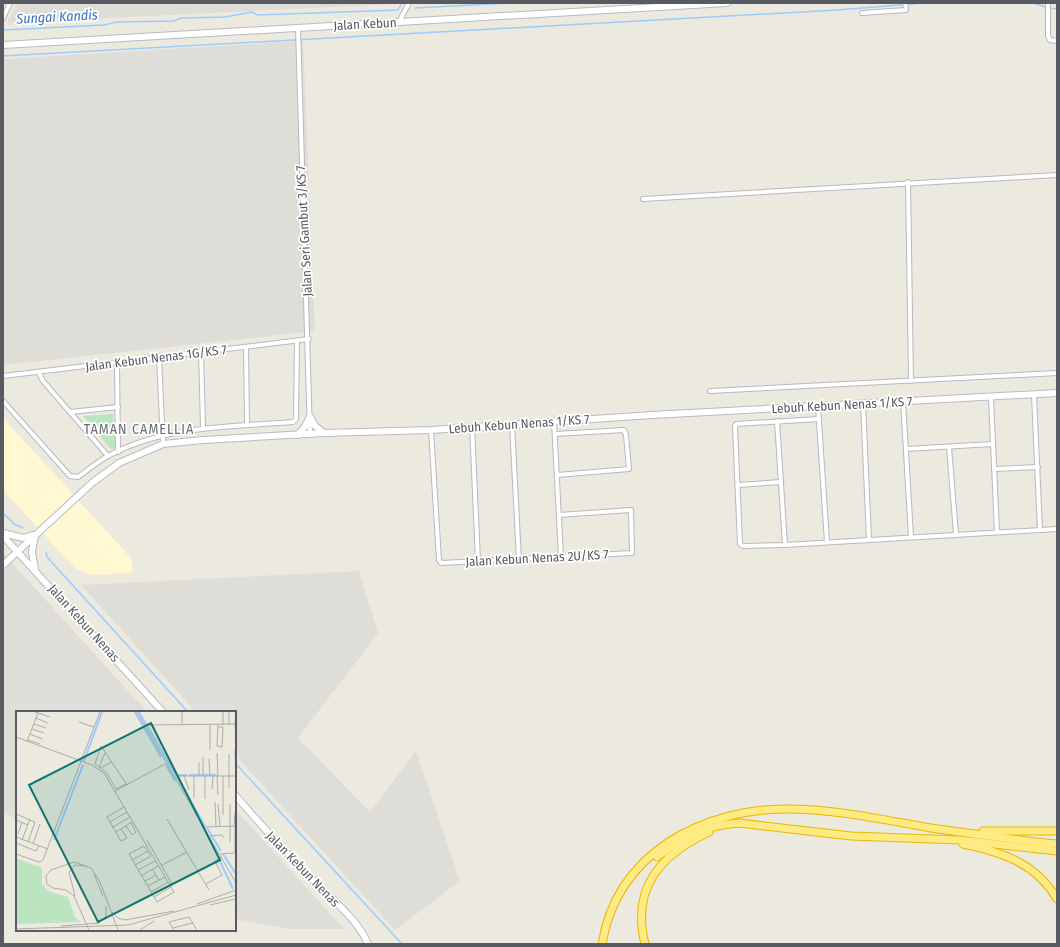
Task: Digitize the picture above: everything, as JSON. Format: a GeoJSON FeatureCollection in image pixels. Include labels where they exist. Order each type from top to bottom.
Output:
{"type":"FeatureCollection","features":[{"type":"Feature","properties":{"kind":"highway"},"geometry":{"type":"LineString","coordinates":[[602,944],[611,911],[620,892],[634,873],[662,846],[683,832],[702,824],[753,811],[787,809],[847,814],[1046,846],[1057,851]]}},
{"type":"Feature","properties":{"kind":"highway"},"geometry":{"type":"LineString","coordinates":[[646,944],[641,912],[646,890],[655,872],[674,853],[725,824]]}},
{"type":"Feature","properties":{"kind":"highway"},"geometry":{"type":"LineString","coordinates":[[658,857],[690,835],[725,824],[762,824],[851,836],[959,840],[1046,846],[1057,844]]}},
{"type":"Feature","properties":{"kind":"highway"},"geometry":{"type":"LineString","coordinates":[[954,831],[1057,831]]}},
{"type":"Feature","properties":{"kind":"highway"},"geometry":{"type":"LineString","coordinates":[[933,839],[992,851],[1015,859],[1040,876],[1057,899]]}},
{"type":"Feature","properties":{"kind":"street"},"geometry":{"type":"LineString","coordinates":[[3,18],[10,3]]}},
{"type":"Feature","properties":{"kind":"street"},"geometry":{"type":"LineString","coordinates":[[399,22],[409,3]]}},
{"type":"Feature","properties":{"kind":"street","name":"Jalan Kebun"},"geometry":{"type":"LineString","coordinates":[[3,45],[727,3]]}},
{"type":"Feature","properties":{"kind":"street"},"geometry":{"type":"LineString","coordinates":[[1048,3],[1048,36],[1050,40],[1057,41]]}},
{"type":"Feature","properties":{"kind":"street"},"geometry":{"type":"LineString","coordinates":[[862,13],[906,7]]}},
{"type":"Feature","properties":{"kind":"street","name":"Jalan Seri Gambut 3/KS 7"},"geometry":{"type":"LineString","coordinates":[[298,28],[302,196],[309,339],[310,434]]}},
{"type":"Feature","properties":{"kind":"street"},"geometry":{"type":"LineString","coordinates":[[643,199],[1057,174]]}},
{"type":"Feature","properties":{"kind":"street"},"geometry":{"type":"LineString","coordinates":[[908,182],[911,381]]}},
{"type":"Feature","properties":{"kind":"street","name":"Jalan Kebun Nenas 1G/KS 7"},"geometry":{"type":"LineString","coordinates":[[3,376],[39,373],[309,339]]}},
{"type":"Feature","properties":{"kind":"street"},"geometry":{"type":"LineString","coordinates":[[3,401],[70,476],[78,477],[108,456],[162,435],[203,427],[294,422],[296,419],[297,341]]}},
{"type":"Feature","properties":{"kind":"street"},"geometry":{"type":"LineString","coordinates":[[246,347],[247,425]]}},
{"type":"Feature","properties":{"kind":"street"},"geometry":{"type":"LineString","coordinates":[[201,353],[203,427]]}},
{"type":"Feature","properties":{"kind":"street"},"geometry":{"type":"LineString","coordinates":[[159,358],[163,444]]}},
{"type":"Feature","properties":{"kind":"street"},"geometry":{"type":"LineString","coordinates":[[117,363],[118,452]]}},
{"type":"Feature","properties":{"kind":"street"},"geometry":{"type":"LineString","coordinates":[[39,373],[43,381],[108,456]]}},
{"type":"Feature","properties":{"kind":"street"},"geometry":{"type":"LineString","coordinates":[[710,391],[1057,373]]}},
{"type":"Feature","properties":{"kind":"street","name":"Lebuh Kebun Nenas 1/KS 7"},"geometry":{"type":"LineString","coordinates":[[3,565],[75,497],[108,471],[128,459],[163,444],[203,440],[324,433],[431,430],[472,426],[863,403],[991,398],[1057,393]]}},
{"type":"Feature","properties":{"kind":"street"},"geometry":{"type":"LineString","coordinates":[[1034,394],[1040,530]]}},
{"type":"Feature","properties":{"kind":"street"},"geometry":{"type":"LineString","coordinates":[[991,398],[997,532]]}},
{"type":"Feature","properties":{"kind":"street"},"geometry":{"type":"LineString","coordinates":[[903,401],[911,537]]}},
{"type":"Feature","properties":{"kind":"street"},"geometry":{"type":"LineString","coordinates":[[863,403],[869,540]]}},
{"type":"Feature","properties":{"kind":"street"},"geometry":{"type":"LineString","coordinates":[[818,406],[827,542]]}},
{"type":"Feature","properties":{"kind":"street"},"geometry":{"type":"LineString","coordinates":[[70,412],[118,407]]}},
{"type":"Feature","properties":{"kind":"street"},"geometry":{"type":"LineString","coordinates":[[310,416],[315,426],[324,433]]}},
{"type":"Feature","properties":{"kind":"street"},"geometry":{"type":"LineString","coordinates":[[297,435],[304,428],[310,416]]}},
{"type":"Feature","properties":{"kind":"street"},"geometry":{"type":"LineString","coordinates":[[819,419],[736,424],[740,544],[745,547],[1057,529]]}},
{"type":"Feature","properties":{"kind":"street"},"geometry":{"type":"LineString","coordinates":[[777,421],[785,545]]}},
{"type":"Feature","properties":{"kind":"street"},"geometry":{"type":"LineString","coordinates":[[554,422],[561,557]]}},
{"type":"Feature","properties":{"kind":"street"},"geometry":{"type":"LineString","coordinates":[[512,424],[520,560]]}},
{"type":"Feature","properties":{"kind":"street"},"geometry":{"type":"LineString","coordinates":[[472,426],[478,561]]}},
{"type":"Feature","properties":{"kind":"street","name":"Jalan Kebun Nenas 2U/KS 7"},"geometry":{"type":"LineString","coordinates":[[431,430],[440,562],[520,560],[631,554],[633,550],[631,510],[559,515]]}},
{"type":"Feature","properties":{"kind":"street"},"geometry":{"type":"LineString","coordinates":[[555,434],[622,430],[626,435],[628,469],[557,475]]}},
{"type":"Feature","properties":{"kind":"street"},"geometry":{"type":"LineString","coordinates":[[906,449],[993,444]]}},
{"type":"Feature","properties":{"kind":"street"},"geometry":{"type":"LineString","coordinates":[[949,447],[956,534]]}},
{"type":"Feature","properties":{"kind":"street"},"geometry":{"type":"LineString","coordinates":[[994,469],[1038,467]]}},
{"type":"Feature","properties":{"kind":"street"},"geometry":{"type":"LineString","coordinates":[[738,485],[781,482]]}},
{"type":"Feature","properties":{"kind":"street"},"geometry":{"type":"LineString","coordinates":[[3,534],[23,538],[32,537],[33,564],[36,572]]}},
{"type":"Feature","properties":{"kind":"street","name":"Jalan Kebun Nenas"},"geometry":{"type":"LineString","coordinates":[[3,534],[163,711]]}},
{"type":"Feature","properties":{"kind":"street","name":"Jalan Kebun Nenas"},"geometry":{"type":"LineString","coordinates":[[236,796],[313,880],[352,919],[364,935],[368,944]]}},
{"type":"Feature","properties":{"kind":"shaded area"},"geometry":{"type":"Polygon","coordinates":[[[17,3],[395,3],[7,23],[17,3]]]}},
{"type":"Feature","properties":{"kind":"shaded area"},"geometry":{"type":"Polygon","coordinates":[[[303,41],[315,331],[3,365],[3,59],[303,41]]]}},
{"type":"Feature","properties":{"kind":"shaded area"},"geometry":{"type":"Polygon","coordinates":[[[3,418],[132,559],[132,571],[129,573],[92,575],[76,569],[3,490],[3,418]]]}},
{"type":"Feature","properties":{"kind":"shaded area"},"geometry":{"type":"Polygon","coordinates":[[[3,553],[146,711],[16,711],[16,819],[3,811],[3,553]]]}},
{"type":"Feature","properties":{"kind":"shaded area"},"geometry":{"type":"Polygon","coordinates":[[[359,571],[378,633],[298,738],[370,812],[416,751],[460,881],[395,930],[236,756],[236,711],[195,711],[81,585],[359,571]]]}},
{"type":"Feature","properties":{"kind":"shaded area"},"geometry":{"type":"Polygon","coordinates":[[[236,810],[344,929],[290,929],[236,919],[236,810]]]}},
{"type":"Feature","properties":{"kind":"green space"},"geometry":{"type":"Polygon","coordinates":[[[113,414],[116,448],[111,449],[83,416],[113,414]]]}},
{"type":"Feature","properties":{"kind":"waterway","name":"Sungai Kandis"},"geometry":{"type":"LineString","coordinates":[[3,30],[104,25],[117,22],[174,21],[181,18],[225,17],[252,12],[257,15],[398,10],[402,3]]}},
{"type":"Feature","properties":{"kind":"waterway","name":"Sungai Kandis"},"geometry":{"type":"LineString","coordinates":[[415,8],[509,3]]}},
{"type":"Feature","properties":{"kind":"waterway"},"geometry":{"type":"LineString","coordinates":[[3,56],[837,10],[924,3]]}},
{"type":"Feature","properties":{"kind":"waterway"},"geometry":{"type":"LineString","coordinates":[[1033,3],[1046,7]]}},
{"type":"Feature","properties":{"kind":"waterway"},"geometry":{"type":"LineString","coordinates":[[1050,8],[1057,9]]}},
{"type":"Feature","properties":{"kind":"waterway"},"geometry":{"type":"LineString","coordinates":[[3,513],[14,524],[23,528]]}},
{"type":"Feature","properties":{"kind":"waterway"},"geometry":{"type":"LineString","coordinates":[[46,552],[47,557],[187,711]]}},
{"type":"Feature","properties":{"kind":"waterway"},"geometry":{"type":"LineString","coordinates":[[236,764],[402,944]]}},
{"type":"Feature","properties":{"kind":"district","name":"TAMAN CAMELLIA"},"geometry":{"type":"Point","coordinates":[139,429]}}]}
